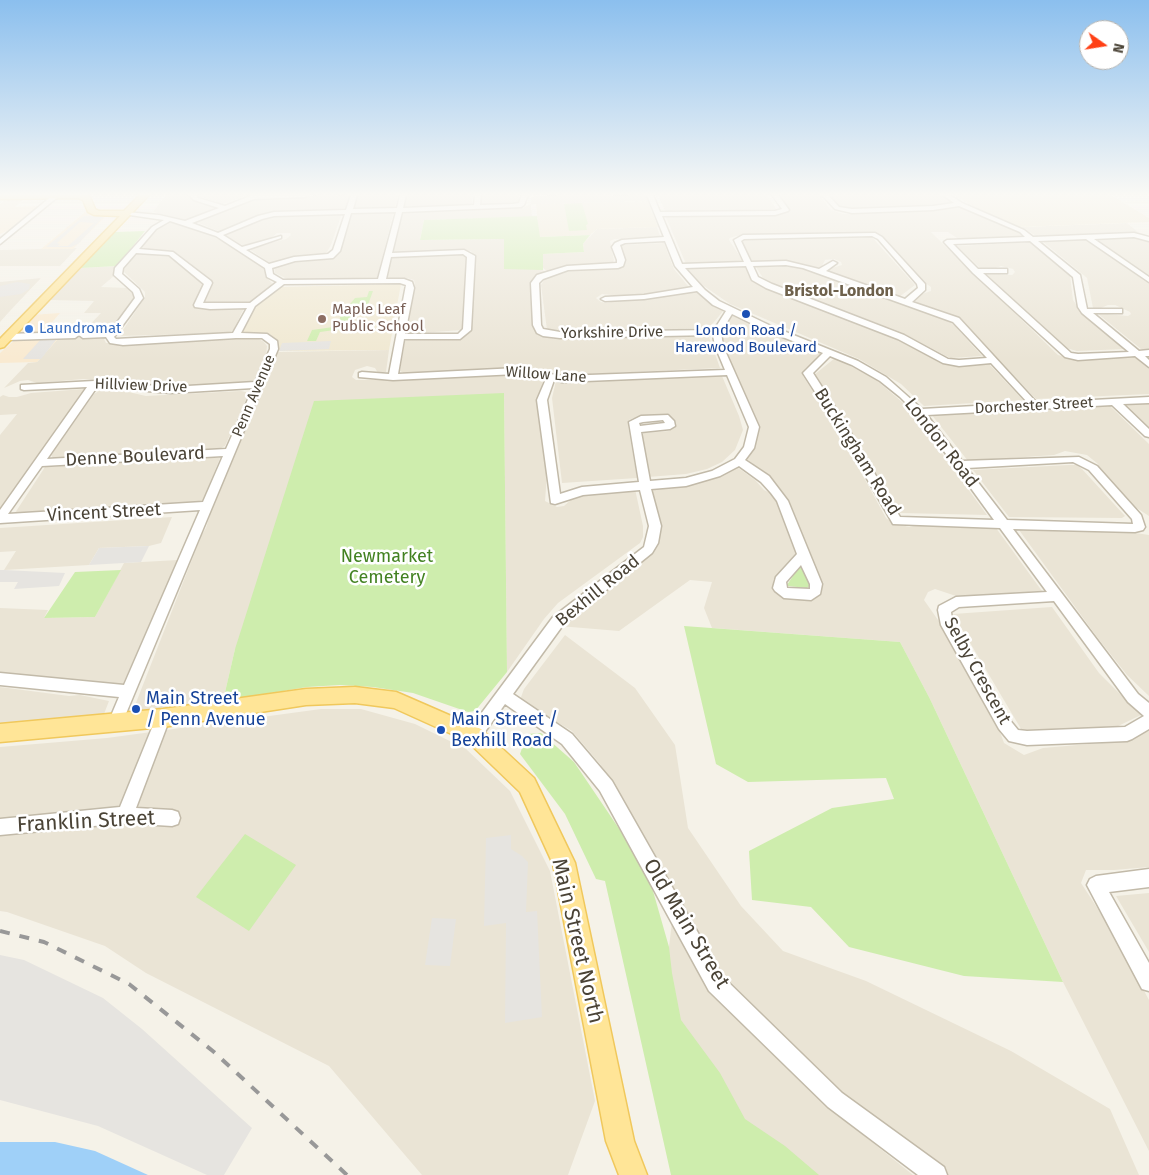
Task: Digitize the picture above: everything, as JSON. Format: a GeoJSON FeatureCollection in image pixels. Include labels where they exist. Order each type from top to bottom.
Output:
{"type":"FeatureCollection","features":[{"type":"Feature","properties":{"kind":"main road"},"geometry":{"type":"LineString","coordinates":[[2,338],[78,250]]}},
{"type":"Feature","properties":{"kind":"main road"},"geometry":{"type":"LineString","coordinates":[[2,338],[90,250]]}},
{"type":"Feature","properties":{"kind":"main road","name":"Main Street North"},"geometry":{"type":"LineString","coordinates":[[2,737],[163,718],[306,697],[355,695],[396,700],[474,735],[527,785],[564,863],[620,1141],[633,1175]]}},
{"type":"Feature","properties":{"kind":"street"},"geometry":{"type":"LineString","coordinates":[[2,338],[112,334],[138,300],[139,296],[136,291],[118,275],[119,268],[134,250],[171,253],[208,283],[198,305],[210,307],[252,305]]}},
{"type":"Feature","properties":{"kind":"street"},"geometry":{"type":"LineString","coordinates":[[240,250],[268,267],[270,275],[282,282],[401,281],[409,284],[410,288],[393,377]]}},
{"type":"Feature","properties":{"kind":"street"},"geometry":{"type":"LineString","coordinates":[[268,267],[294,259],[330,256],[336,250]]}},
{"type":"Feature","properties":{"kind":"street"},"geometry":{"type":"LineString","coordinates":[[381,282],[389,250]]}},
{"type":"Feature","properties":{"kind":"street","name":"Yorkshire Drive"},"geometry":{"type":"LineString","coordinates":[[616,250],[621,260],[620,264],[615,266],[567,268],[548,273],[535,282],[537,325],[540,331],[546,334],[560,335],[708,330],[716,332]]}},
{"type":"Feature","properties":{"kind":"street","name":"London Road"},"geometry":{"type":"LineString","coordinates":[[672,250],[679,266],[698,288],[716,303],[855,363],[883,379],[903,395],[920,412],[961,465],[1002,524],[1133,698],[1149,712]]}},
{"type":"Feature","properties":{"kind":"street"},"geometry":{"type":"LineString","coordinates":[[741,250],[755,278],[769,286],[901,337],[946,361],[959,363],[992,360]]}},
{"type":"Feature","properties":{"kind":"street"},"geometry":{"type":"LineString","coordinates":[[891,250],[921,284],[922,288],[906,302]]}},
{"type":"Feature","properties":{"kind":"street"},"geometry":{"type":"LineString","coordinates":[[955,250],[976,272],[1068,355],[1078,357],[1149,353]]}},
{"type":"Feature","properties":{"kind":"street"},"geometry":{"type":"LineString","coordinates":[[1045,250],[1077,277],[1082,307],[1085,311],[1149,364]]}},
{"type":"Feature","properties":{"kind":"street"},"geometry":{"type":"LineString","coordinates":[[1106,250],[1149,280]]}},
{"type":"Feature","properties":{"kind":"street"},"geometry":{"type":"LineString","coordinates":[[388,255],[464,252],[471,256],[467,330],[460,336],[400,337]]}},
{"type":"Feature","properties":{"kind":"street"},"geometry":{"type":"LineString","coordinates":[[679,266],[786,263],[804,266],[956,320],[966,328],[992,360],[1035,406]]}},
{"type":"Feature","properties":{"kind":"street"},"geometry":{"type":"LineString","coordinates":[[820,272],[834,263]]}},
{"type":"Feature","properties":{"kind":"street"},"geometry":{"type":"LineString","coordinates":[[976,272],[1004,271]]}},
{"type":"Feature","properties":{"kind":"street"},"geometry":{"type":"LineString","coordinates":[[236,335],[252,305],[282,282]]}},
{"type":"Feature","properties":{"kind":"street"},"geometry":{"type":"LineString","coordinates":[[605,299],[644,297],[698,288]]}},
{"type":"Feature","properties":{"kind":"street"},"geometry":{"type":"LineString","coordinates":[[551,377],[542,400],[555,500],[582,491],[701,479],[716,474],[740,461],[749,448],[754,427],[730,372],[716,332],[730,310]]}},
{"type":"Feature","properties":{"kind":"street"},"geometry":{"type":"LineString","coordinates":[[1085,311],[1119,311]]}},
{"type":"Feature","properties":{"kind":"street","name":"Penn Avenue"},"geometry":{"type":"LineString","coordinates":[[112,334],[110,337],[113,341],[123,342],[236,335],[264,336],[274,342],[274,349],[115,723]]}},
{"type":"Feature","properties":{"kind":"street","name":"Buckingham Road"},"geometry":{"type":"LineString","coordinates":[[829,352],[808,373],[840,423],[885,503],[898,521],[1002,524]]}},
{"type":"Feature","properties":{"kind":"street","name":"Willow Lane"},"geometry":{"type":"LineString","coordinates":[[362,375],[393,377],[517,371],[562,379],[730,372]]}},
{"type":"Feature","properties":{"kind":"street"},"geometry":{"type":"LineString","coordinates":[[0,518],[94,384]]}},
{"type":"Feature","properties":{"kind":"street","name":"Hillview Drive"},"geometry":{"type":"LineString","coordinates":[[24,387],[94,384],[170,390],[258,385]]}},
{"type":"Feature","properties":{"kind":"street","name":"Dorchester Street"},"geometry":{"type":"LineString","coordinates":[[920,412],[1149,400]]}},
{"type":"Feature","properties":{"kind":"street"},"geometry":{"type":"LineString","coordinates":[[1115,402],[1149,434]]}},
{"type":"Feature","properties":{"kind":"street","name":"Bexhill Road"},"geometry":{"type":"LineString","coordinates":[[474,735],[558,620],[648,550],[652,543],[655,532],[635,429]]}},
{"type":"Feature","properties":{"kind":"street","name":"Denne Boulevard"},"geometry":{"type":"LineString","coordinates":[[39,463],[230,452]]}},
{"type":"Feature","properties":{"kind":"street"},"geometry":{"type":"LineString","coordinates":[[961,465],[1075,459],[1093,468],[1138,518],[1139,527],[1002,524]]}},
{"type":"Feature","properties":{"kind":"street"},"geometry":{"type":"LineString","coordinates":[[740,461],[765,479],[775,490],[782,501],[803,554]]}},
{"type":"Feature","properties":{"kind":"street","name":"Vincent Street"},"geometry":{"type":"LineString","coordinates":[[0,518],[207,506]]}},
{"type":"Feature","properties":{"kind":"street","name":"Selby Crescent"},"geometry":{"type":"LineString","coordinates":[[1056,596],[956,602],[944,610],[946,621],[1004,724],[1014,736],[1027,738],[1127,734],[1149,721]]}},
{"type":"Feature","properties":{"kind":"street"},"geometry":{"type":"LineString","coordinates":[[0,680],[127,692]]}},
{"type":"Feature","properties":{"kind":"street","name":"Old Main Street"},"geometry":{"type":"LineString","coordinates":[[503,695],[567,739],[606,786],[716,984],[835,1100],[936,1175]]}},
{"type":"Feature","properties":{"kind":"street"},"geometry":{"type":"LineString","coordinates":[[125,816],[163,718]]}},
{"type":"Feature","properties":{"kind":"street","name":"Franklin Street"},"geometry":{"type":"LineString","coordinates":[[0,827],[125,816],[172,818]]}},
{"type":"Feature","properties":{"kind":"street"},"geometry":{"type":"LineString","coordinates":[[1149,878],[1096,885],[1149,982]]}},
{"type":"Feature","properties":{"kind":"shaded area"},"geometry":{"type":"Polygon","coordinates":[[[0,250],[75,250],[60,266],[0,266],[0,250]]]}},
{"type":"Feature","properties":{"kind":"shaded area"},"geometry":{"type":"Polygon","coordinates":[[[154,250],[236,250],[265,270],[265,276],[272,283],[271,286],[248,303],[202,302],[212,286],[212,280],[174,251],[154,250]]]}},
{"type":"Feature","properties":{"kind":"shaded area"},"geometry":{"type":"Polygon","coordinates":[[[250,250],[328,250],[324,254],[299,256],[270,263],[250,250]]]}},
{"type":"Feature","properties":{"kind":"shaded area"},"geometry":{"type":"Polygon","coordinates":[[[334,250],[384,250],[377,278],[291,281],[275,273],[274,267],[300,259],[331,257],[334,250]]]}},
{"type":"Feature","properties":{"kind":"shaded area"},"geometry":{"type":"Polygon","coordinates":[[[393,250],[517,250],[545,272],[532,281],[531,286],[534,326],[537,333],[555,339],[708,334],[720,368],[567,375],[515,368],[404,373],[400,371],[405,341],[408,339],[461,337],[471,332],[475,257],[471,251],[392,252],[393,250]]]}},
{"type":"Feature","properties":{"kind":"shaded area"},"geometry":{"type":"Polygon","coordinates":[[[584,250],[612,250],[614,260],[612,265],[567,267],[547,271],[543,268],[542,254],[584,252],[584,250]]]}},
{"type":"Feature","properties":{"kind":"shaded area"},"geometry":{"type":"Polygon","coordinates":[[[621,250],[667,250],[674,269],[689,287],[643,295],[622,296],[602,294],[596,298],[601,302],[607,303],[618,300],[665,296],[693,290],[724,310],[709,328],[563,333],[547,330],[541,285],[544,280],[550,275],[567,271],[622,268],[624,265],[621,250]]]}},
{"type":"Feature","properties":{"kind":"shaded area"},"geometry":{"type":"Polygon","coordinates":[[[680,250],[736,250],[743,261],[740,262],[686,264],[680,250]]]}},
{"type":"Feature","properties":{"kind":"shaded area"},"geometry":{"type":"Polygon","coordinates":[[[746,250],[883,250],[915,285],[899,297],[829,273],[828,269],[842,265],[841,262],[834,259],[825,260],[821,268],[786,261],[753,262],[746,250]]]}},
{"type":"Feature","properties":{"kind":"shaded area"},"geometry":{"type":"Polygon","coordinates":[[[894,250],[949,250],[1058,355],[1076,360],[1133,356],[1149,369],[1149,394],[1036,399],[957,318],[912,301],[916,296],[931,291],[931,287],[922,281],[894,250]]]}},
{"type":"Feature","properties":{"kind":"shaded area"},"geometry":{"type":"Polygon","coordinates":[[[961,250],[1039,250],[1070,275],[1073,300],[1081,312],[1126,349],[1077,351],[1066,348],[985,273],[1012,275],[1015,272],[1013,269],[1001,266],[991,270],[982,270],[961,250]]]}},
{"type":"Feature","properties":{"kind":"shaded area"},"geometry":{"type":"Polygon","coordinates":[[[1053,250],[1101,250],[1149,284],[1149,350],[1141,349],[1097,313],[1128,316],[1131,314],[1115,305],[1093,308],[1087,278],[1053,250]]]}},
{"type":"Feature","properties":{"kind":"shaded area"},"geometry":{"type":"Polygon","coordinates":[[[1111,250],[1149,250],[1149,276],[1111,250]]]}},
{"type":"Feature","properties":{"kind":"shaded area"},"geometry":{"type":"Polygon","coordinates":[[[136,253],[165,253],[200,279],[203,285],[193,305],[199,308],[244,308],[234,329],[230,333],[119,336],[145,297],[145,292],[123,271],[136,253]]]}},
{"type":"Feature","properties":{"kind":"shaded area"},"geometry":{"type":"Polygon","coordinates":[[[465,254],[467,258],[462,330],[407,334],[415,285],[414,280],[407,278],[387,277],[392,257],[465,254]]]}},
{"type":"Feature","properties":{"kind":"shaded area"},"geometry":{"type":"Polygon","coordinates":[[[117,266],[114,270],[115,275],[101,287],[129,288],[134,292],[134,299],[104,339],[106,343],[259,339],[267,346],[266,355],[254,381],[170,387],[111,380],[83,379],[37,383],[28,380],[20,381],[4,388],[28,363],[37,362],[57,340],[77,338],[101,313],[84,313],[94,301],[50,300],[81,268],[117,266]]]}},
{"type":"Feature","properties":{"kind":"shaded area"},"geometry":{"type":"Polygon","coordinates":[[[785,266],[804,269],[943,318],[954,325],[982,356],[951,358],[901,332],[777,286],[763,278],[756,267],[785,266]]]}},
{"type":"Feature","properties":{"kind":"shaded area"},"geometry":{"type":"Polygon","coordinates":[[[745,267],[752,279],[892,335],[945,364],[954,366],[989,364],[1023,400],[924,406],[901,384],[859,359],[730,304],[701,284],[688,269],[745,267]]]}},
{"type":"Feature","properties":{"kind":"shaded area"},"geometry":{"type":"Polygon","coordinates":[[[41,278],[9,312],[0,322],[0,282],[41,278]]]}},
{"type":"Feature","properties":{"kind":"shaded area"},"geometry":{"type":"Polygon","coordinates":[[[17,282],[30,284],[29,289],[21,294],[0,297],[0,286],[17,282]]]}},
{"type":"Feature","properties":{"kind":"shaded area","name":"Maple Leaf Public School"},"geometry":{"type":"Polygon","coordinates":[[[401,284],[389,350],[279,351],[275,339],[270,334],[243,332],[255,306],[280,287],[401,284]]]}},
{"type":"Feature","properties":{"kind":"shaded area"},"geometry":{"type":"Polygon","coordinates":[[[60,313],[42,334],[15,335],[31,315],[60,313]]]}},
{"type":"Feature","properties":{"kind":"shaded area"},"geometry":{"type":"Polygon","coordinates":[[[733,315],[823,353],[805,369],[803,376],[839,432],[886,518],[893,523],[909,527],[921,524],[996,528],[1042,591],[959,597],[935,589],[928,592],[924,600],[945,630],[996,721],[1004,743],[1024,755],[1043,748],[1113,742],[1149,731],[1149,867],[1086,870],[1081,883],[1109,926],[1149,1000],[1149,1151],[1063,982],[930,699],[900,642],[712,628],[704,608],[712,582],[690,580],[619,631],[559,626],[650,553],[658,544],[660,532],[651,494],[652,489],[711,479],[737,467],[755,480],[764,490],[774,495],[796,549],[796,553],[773,580],[774,588],[803,598],[814,598],[821,595],[821,585],[784,494],[775,482],[747,459],[754,448],[756,434],[720,337],[721,330],[733,315]]]}},
{"type":"Feature","properties":{"kind":"shaded area"},"geometry":{"type":"Polygon","coordinates":[[[42,338],[54,338],[52,340],[56,340],[41,359],[23,359],[42,338]]]}},
{"type":"Feature","properties":{"kind":"shaded area"},"geometry":{"type":"Polygon","coordinates":[[[59,338],[37,362],[0,363],[0,353],[15,340],[59,338]]]}},
{"type":"Feature","properties":{"kind":"shaded area"},"geometry":{"type":"Polygon","coordinates":[[[331,341],[329,349],[279,351],[282,343],[331,341]]]}},
{"type":"Feature","properties":{"kind":"shaded area"},"geometry":{"type":"Polygon","coordinates":[[[389,350],[386,372],[378,373],[375,368],[367,366],[355,370],[352,377],[356,380],[365,380],[505,375],[543,381],[539,402],[547,474],[545,501],[557,507],[564,506],[582,493],[635,489],[643,526],[643,537],[640,543],[558,603],[544,619],[507,672],[504,393],[235,649],[223,701],[132,713],[206,528],[214,501],[277,352],[389,350]]]}},
{"type":"Feature","properties":{"kind":"shaded area"},"geometry":{"type":"Polygon","coordinates":[[[835,358],[875,379],[908,407],[987,515],[900,513],[814,375],[835,358]]]}},
{"type":"Feature","properties":{"kind":"shaded area"},"geometry":{"type":"Polygon","coordinates":[[[722,376],[743,430],[735,450],[722,462],[707,469],[686,474],[648,477],[640,436],[643,433],[669,431],[673,428],[674,420],[666,416],[634,418],[629,420],[628,426],[637,478],[562,483],[552,398],[556,381],[722,376]]]}},
{"type":"Feature","properties":{"kind":"shaded area"},"geometry":{"type":"Polygon","coordinates":[[[84,389],[0,511],[0,435],[17,414],[0,415],[0,397],[3,395],[17,397],[31,393],[84,389]]]}},
{"type":"Feature","properties":{"kind":"shaded area"},"geometry":{"type":"Polygon","coordinates":[[[109,390],[146,396],[241,391],[246,392],[248,395],[225,446],[216,450],[53,458],[51,455],[94,394],[99,391],[109,390]]]}},
{"type":"Feature","properties":{"kind":"shaded area"},"geometry":{"type":"Polygon","coordinates":[[[1149,402],[1149,430],[1124,405],[1149,402]]]}},
{"type":"Feature","properties":{"kind":"shaded area"},"geometry":{"type":"Polygon","coordinates":[[[1109,405],[1149,444],[1149,516],[1132,505],[1100,470],[1098,464],[1087,455],[1065,451],[1054,455],[968,461],[931,414],[1109,405]]]}},
{"type":"Feature","properties":{"kind":"shaded area"},"geometry":{"type":"Polygon","coordinates":[[[220,458],[203,501],[195,505],[13,516],[45,467],[220,458]]]}},
{"type":"Feature","properties":{"kind":"shaded area"},"geometry":{"type":"Polygon","coordinates":[[[1077,465],[1082,469],[1125,516],[1122,518],[1009,517],[973,470],[1077,465]]]}},
{"type":"Feature","properties":{"kind":"shaded area"},"geometry":{"type":"Polygon","coordinates":[[[172,517],[161,543],[149,546],[99,548],[89,565],[4,570],[16,551],[0,552],[0,528],[172,517]]]}},
{"type":"Feature","properties":{"kind":"shaded area"},"geometry":{"type":"Polygon","coordinates":[[[1021,528],[1122,531],[1149,535],[1149,696],[1127,675],[1097,637],[1019,530],[1021,528]]]}},
{"type":"Feature","properties":{"kind":"shaded area"},"geometry":{"type":"Polygon","coordinates":[[[149,546],[141,562],[89,565],[99,548],[149,546]]]}},
{"type":"Feature","properties":{"kind":"shaded area"},"geometry":{"type":"Polygon","coordinates":[[[178,560],[123,684],[115,688],[0,672],[0,608],[48,610],[44,618],[95,617],[124,563],[178,560]]]}},
{"type":"Feature","properties":{"kind":"shaded area"},"geometry":{"type":"Polygon","coordinates":[[[0,570],[65,573],[59,586],[14,589],[18,582],[0,582],[0,570]]]}},
{"type":"Feature","properties":{"kind":"shaded area"},"geometry":{"type":"Polygon","coordinates":[[[1052,607],[1099,673],[1141,715],[1116,727],[1024,734],[953,614],[1052,607]]]}},
{"type":"Feature","properties":{"kind":"shaded area"},"geometry":{"type":"Polygon","coordinates":[[[565,635],[635,688],[675,745],[688,828],[741,906],[783,951],[866,981],[1011,1051],[1110,1109],[1139,1175],[945,1175],[814,1069],[711,967],[637,825],[600,764],[572,731],[520,700],[524,689],[565,635]]]}},
{"type":"Feature","properties":{"kind":"shaded area"},"geometry":{"type":"Polygon","coordinates":[[[0,687],[69,696],[80,695],[109,701],[104,714],[100,717],[0,726],[0,687]]]}},
{"type":"Feature","properties":{"kind":"shaded area"},"geometry":{"type":"Polygon","coordinates":[[[321,709],[361,709],[415,724],[466,749],[510,791],[550,871],[595,1101],[568,1175],[422,1175],[329,1066],[146,973],[105,946],[0,911],[0,747],[107,738],[321,709]]]}},
{"type":"Feature","properties":{"kind":"shaded area"},"geometry":{"type":"Polygon","coordinates":[[[511,835],[511,849],[528,862],[526,912],[537,911],[542,1017],[505,1023],[506,923],[484,926],[486,838],[511,835]]]}},
{"type":"Feature","properties":{"kind":"shaded area"},"geometry":{"type":"Polygon","coordinates":[[[1149,893],[1149,952],[1116,896],[1149,893]]]}},
{"type":"Feature","properties":{"kind":"shaded area"},"geometry":{"type":"Polygon","coordinates":[[[432,918],[456,919],[450,966],[425,965],[432,918]]]}},
{"type":"Feature","properties":{"kind":"shaded area"},"geometry":{"type":"Polygon","coordinates":[[[672,922],[764,1039],[857,1130],[913,1175],[708,1175],[654,978],[669,947],[672,922]]]}},
{"type":"Feature","properties":{"kind":"shaded area"},"geometry":{"type":"Polygon","coordinates":[[[0,955],[24,960],[103,998],[142,1029],[252,1128],[224,1175],[207,1175],[98,1126],[0,1100],[0,955]]]}},
{"type":"Feature","properties":{"kind":"green space"},"geometry":{"type":"Polygon","coordinates":[[[98,250],[130,250],[117,266],[81,268],[98,250]]]}},
{"type":"Feature","properties":{"kind":"green space"},"geometry":{"type":"Polygon","coordinates":[[[504,250],[584,250],[584,252],[543,254],[543,270],[504,269],[504,250]]]}},
{"type":"Feature","properties":{"kind":"green space"},"geometry":{"type":"Polygon","coordinates":[[[369,291],[373,291],[366,310],[344,324],[349,328],[320,332],[316,341],[307,341],[312,330],[333,327],[340,317],[356,311],[350,310],[350,304],[355,298],[367,297],[369,291]]]}},
{"type":"Feature","properties":{"kind":"green space","name":"Newmarket Cemetery"},"geometry":{"type":"Polygon","coordinates":[[[504,393],[507,672],[475,711],[468,712],[413,693],[373,687],[340,685],[307,687],[223,701],[235,649],[314,401],[504,393]]]}},
{"type":"Feature","properties":{"kind":"green space"},"geometry":{"type":"Polygon","coordinates":[[[801,564],[811,585],[807,588],[788,586],[787,585],[801,564]]]}},
{"type":"Feature","properties":{"kind":"green space"},"geometry":{"type":"Polygon","coordinates":[[[121,570],[95,617],[44,618],[75,572],[121,570]]]}},
{"type":"Feature","properties":{"kind":"green space"},"geometry":{"type":"Polygon","coordinates":[[[684,626],[900,642],[930,699],[1063,982],[964,976],[849,947],[811,907],[752,900],[749,851],[832,808],[894,799],[886,778],[748,782],[716,764],[684,626]]]}},
{"type":"Feature","properties":{"kind":"green space"},"geometry":{"type":"Polygon","coordinates":[[[541,733],[574,762],[647,870],[669,947],[681,1020],[720,1073],[745,1119],[785,1146],[819,1175],[671,1175],[605,881],[596,879],[565,814],[520,754],[527,734],[541,733]]]}},
{"type":"Feature","properties":{"kind":"green space"},"geometry":{"type":"Polygon","coordinates":[[[245,834],[296,865],[249,931],[196,897],[245,834]]]}},
{"type":"Feature","properties":{"kind":"water"},"geometry":{"type":"Polygon","coordinates":[[[0,1142],[55,1142],[95,1151],[148,1175],[0,1175],[0,1142]]]}},
{"type":"Feature","properties":{"kind":"railway"},"geometry":{"type":"LineString","coordinates":[[0,931],[44,942],[129,984],[214,1052],[347,1175]]}},
{"type":"Feature","properties":{"kind":"place","name":"London Road / Harewood Boulevard"},"geometry":{"type":"Point","coordinates":[746,314]}},
{"type":"Feature","properties":{"kind":"place","name":"Maple Leaf Public School"},"geometry":{"type":"Point","coordinates":[322,319]}},
{"type":"Feature","properties":{"kind":"place","name":"Laundromat"},"geometry":{"type":"Point","coordinates":[29,329]}},
{"type":"Feature","properties":{"kind":"place","name":"Main Street / Penn Avenue"},"geometry":{"type":"Point","coordinates":[136,709]}},
{"type":"Feature","properties":{"kind":"place","name":"Main Street / Bexhill Road"},"geometry":{"type":"Point","coordinates":[441,730]}},
{"type":"Feature","properties":{"kind":"district","name":"Bristol-London"},"geometry":{"type":"Point","coordinates":[839,292]}}]}
